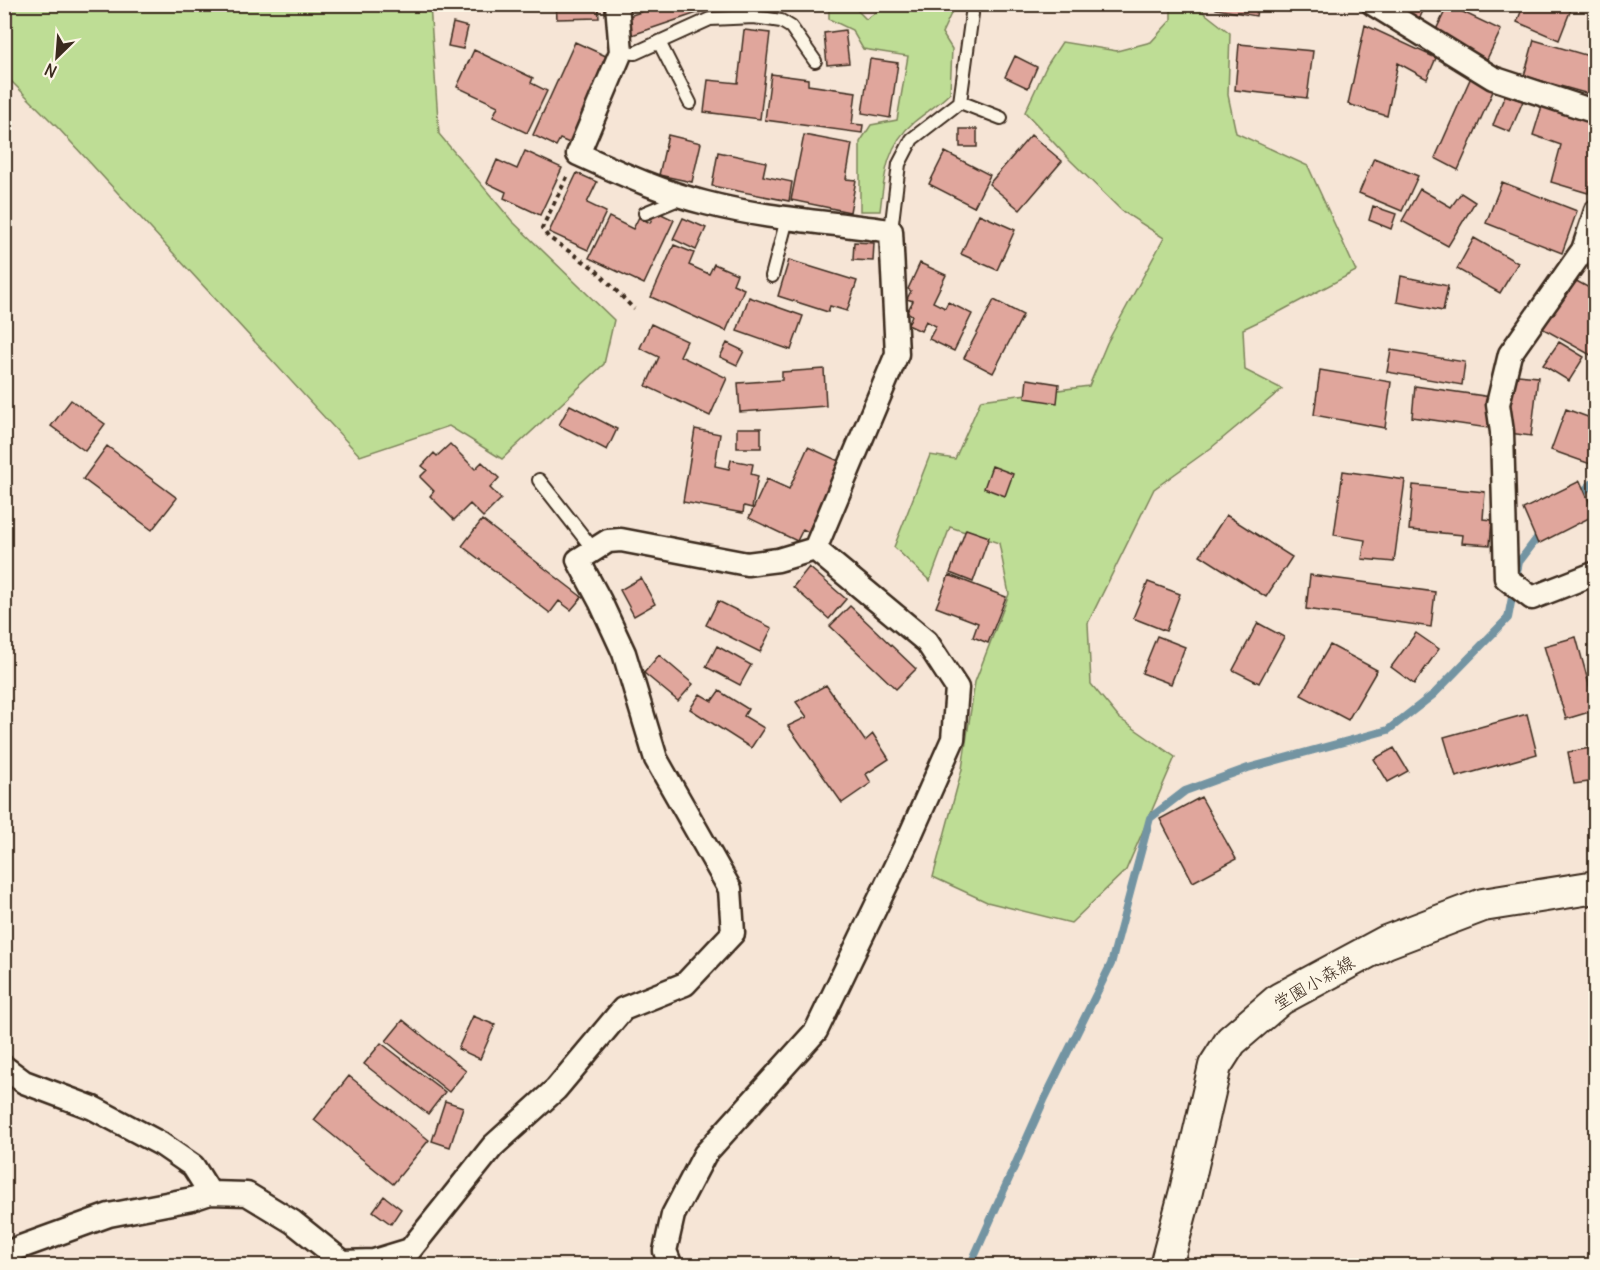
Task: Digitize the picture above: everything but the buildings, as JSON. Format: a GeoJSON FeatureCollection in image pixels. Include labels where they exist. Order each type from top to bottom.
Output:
{"type":"FeatureCollection","features":[{"type":"Feature","properties":{"kind":"main road","name":"堂園小森線"},"geometry":{"type":"LineString","coordinates":[[1166,1266],[1215,1066],[1230,1041],[1280,999],[1386,942],[1483,905],[1596,887]]}},
{"type":"Feature","properties":{"kind":"street"},"geometry":{"type":"LineString","coordinates":[[617,4],[621,52],[578,154],[640,183],[706,203],[788,219],[891,231],[897,354],[815,549]]}},
{"type":"Feature","properties":{"kind":"street"},"geometry":{"type":"LineString","coordinates":[[1373,4],[1493,78],[1596,112]]}},
{"type":"Feature","properties":{"kind":"street"},"geometry":{"type":"LineString","coordinates":[[1596,211],[1583,250],[1510,354],[1498,404],[1502,432],[1506,578],[1532,598],[1596,573]]}},
{"type":"Feature","properties":{"kind":"street"},"geometry":{"type":"LineString","coordinates":[[4,1256],[18,1248],[109,1215],[192,1199],[210,1193],[247,1194],[293,1222],[343,1262],[374,1261],[410,1250],[493,1146],[556,1089],[623,1009],[685,984],[733,933],[730,890],[656,759],[624,653],[578,560],[608,541],[621,540],[747,564],[778,560],[815,549]]}},
{"type":"Feature","properties":{"kind":"street"},"geometry":{"type":"LineString","coordinates":[[670,1266],[665,1251],[673,1215],[705,1154],[816,1031],[904,848],[953,739],[957,688],[927,642],[815,549]]}},
{"type":"Feature","properties":{"kind":"street"},"geometry":{"type":"LineString","coordinates":[[4,1067],[24,1082],[93,1108],[161,1144],[193,1166],[210,1193]]}},
{"type":"Feature","properties":{"kind":"lane"},"geometry":{"type":"LineString","coordinates":[[891,231],[899,164],[912,139],[960,102],[972,14]]}},
{"type":"Feature","properties":{"kind":"lane"},"geometry":{"type":"LineString","coordinates":[[621,52],[634,53],[710,19],[754,17],[781,21],[791,27],[815,61]]}},
{"type":"Feature","properties":{"kind":"lane"},"geometry":{"type":"LineString","coordinates":[[658,42],[690,103]]}},
{"type":"Feature","properties":{"kind":"lane"},"geometry":{"type":"LineString","coordinates":[[960,102],[1001,118]]}},
{"type":"Feature","properties":{"kind":"lane"},"geometry":{"type":"LineString","coordinates":[[645,213],[685,196]]}},
{"type":"Feature","properties":{"kind":"lane"},"geometry":{"type":"LineString","coordinates":[[772,276],[788,219]]}},
{"type":"Feature","properties":{"kind":"lane"},"geometry":{"type":"LineString","coordinates":[[539,480],[593,549]]}},
{"type":"Feature","properties":{"kind":"path"},"geometry":{"type":"LineString","coordinates":[[578,154],[542,228],[548,237],[595,269],[634,309]]}},
{"type":"Feature","properties":{"kind":"green space"},"geometry":{"type":"Polygon","coordinates":[[[4,5],[430,5],[439,134],[512,221],[614,320],[604,364],[502,459],[449,426],[360,456],[59,129],[5,75],[4,5]]]}},
{"type":"Feature","properties":{"kind":"green space"},"geometry":{"type":"Polygon","coordinates":[[[829,5],[852,5],[866,19],[887,5],[955,5],[942,33],[952,49],[950,93],[914,122],[897,141],[888,163],[880,211],[860,211],[860,142],[871,125],[897,120],[908,56],[863,49],[852,30],[829,19],[829,5]]]}},
{"type":"Feature","properties":{"kind":"green space"},"geometry":{"type":"Polygon","coordinates":[[[1171,5],[1204,5],[1203,12],[1230,33],[1228,95],[1236,133],[1308,166],[1356,271],[1243,329],[1245,370],[1282,389],[1211,448],[1154,489],[1088,623],[1091,684],[1119,718],[1175,757],[1126,870],[1071,923],[987,902],[933,877],[962,769],[975,682],[1009,594],[999,543],[950,527],[930,581],[894,547],[930,455],[955,459],[981,400],[1089,386],[1107,343],[1164,238],[1122,211],[1025,112],[1047,65],[1062,42],[1117,51],[1151,42],[1171,20],[1171,5]]]}},
{"type":"Feature","properties":{"kind":"waterway"},"geometry":{"type":"LineString","coordinates":[[1576,498],[1596,480]]}},
{"type":"Feature","properties":{"kind":"waterway"},"geometry":{"type":"LineString","coordinates":[[970,1266],[1044,1100],[1111,964],[1150,818],[1185,791],[1248,768],[1388,730],[1434,694],[1508,618],[1519,562],[1541,533]]}}]}
